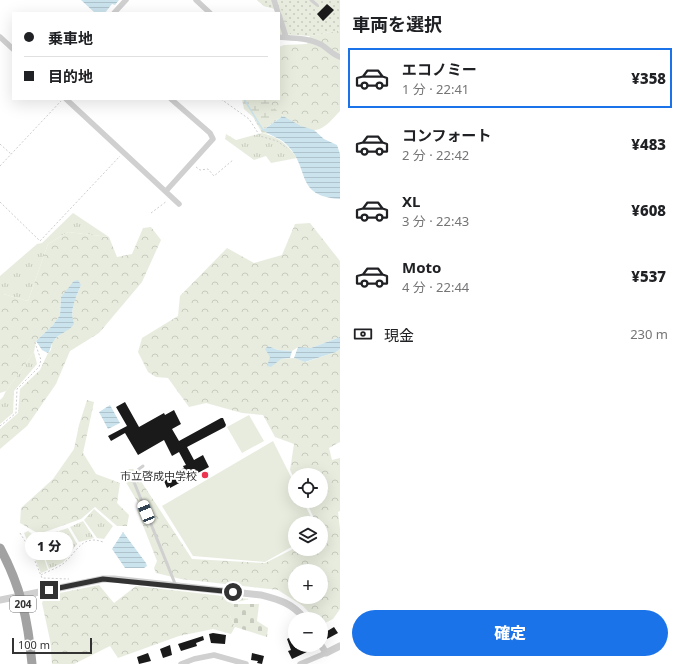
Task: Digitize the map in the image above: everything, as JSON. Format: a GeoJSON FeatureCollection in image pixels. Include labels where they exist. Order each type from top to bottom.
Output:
{"type":"FeatureCollection","features":[{"type":"Feature","properties":{"kind":"highway","name":"204"},"geometry":{"type":"LineString","coordinates":[[0,548],[12,571],[21,596],[32,664]]}},
{"type":"Feature","properties":{"kind":"street"},"geometry":{"type":"LineString","coordinates":[[115,12],[126,0]]}},
{"type":"Feature","properties":{"kind":"street"},"geometry":{"type":"LineString","coordinates":[[196,0],[209,12]]}},
{"type":"Feature","properties":{"kind":"street"},"geometry":{"type":"LineString","coordinates":[[274,0],[278,12]]}},
{"type":"Feature","properties":{"kind":"street"},"geometry":{"type":"LineString","coordinates":[[280,17],[286,37]]}},
{"type":"Feature","properties":{"kind":"street"},"geometry":{"type":"LineString","coordinates":[[0,36],[12,48]]}},
{"type":"Feature","properties":{"kind":"street"},"geometry":{"type":"LineString","coordinates":[[280,37],[308,40],[321,45],[334,55],[340,57]]}},
{"type":"Feature","properties":{"kind":"street"},"geometry":{"type":"LineString","coordinates":[[67,100],[179,204]]}},
{"type":"Feature","properties":{"kind":"street"},"geometry":{"type":"LineString","coordinates":[[166,191],[213,139],[210,133],[172,100]]}},
{"type":"Feature","properties":{"kind":"street"},"geometry":{"type":"LineString","coordinates":[[0,600],[109,579],[261,595],[282,600],[299,612]]}},
{"type":"Feature","properties":{"kind":"street"},"geometry":{"type":"LineString","coordinates":[[300,664],[340,646]]}},
{"type":"Feature","properties":{"kind":"street"},"geometry":{"type":"LineString","coordinates":[[181,664],[194,659],[214,655],[246,664]]}},
{"type":"Feature","properties":{"kind":"lane"},"geometry":{"type":"LineString","coordinates":[[311,0],[317,5]]}},
{"type":"Feature","properties":{"kind":"lane"},"geometry":{"type":"LineString","coordinates":[[143,466],[136,471],[134,482],[176,586]]}},
{"type":"Feature","properties":{"kind":"path"},"geometry":{"type":"LineString","coordinates":[[0,166],[62,100]]}},
{"type":"Feature","properties":{"kind":"path"},"geometry":{"type":"LineString","coordinates":[[222,100],[249,118],[260,136],[277,141],[287,148]]}},
{"type":"Feature","properties":{"kind":"path"},"geometry":{"type":"LineString","coordinates":[[0,144],[11,154]]}},
{"type":"Feature","properties":{"kind":"path"},"geometry":{"type":"LineString","coordinates":[[0,202],[40,241],[123,153]]}},
{"type":"Feature","properties":{"kind":"path"},"geometry":{"type":"LineString","coordinates":[[192,162],[200,170],[208,169],[214,176],[233,160]]}},
{"type":"Feature","properties":{"kind":"path"},"geometry":{"type":"LineString","coordinates":[[150,213],[167,201],[171,196]]}},
{"type":"Feature","properties":{"kind":"path"},"geometry":{"type":"LineString","coordinates":[[0,426],[16,412],[17,389],[39,367],[41,360],[34,340]]}},
{"type":"Feature","properties":{"kind":"path"},"geometry":{"type":"LineString","coordinates":[[20,533],[30,549],[42,578],[73,580],[77,584]]}},
{"type":"Feature","properties":{"kind":"path"},"geometry":{"type":"LineString","coordinates":[[40,575],[63,564],[78,547],[86,541],[95,539],[103,542]]}},
{"type":"Feature","properties":{"kind":"green space"},"geometry":{"type":"Polygon","coordinates":[[[257,0],[288,0],[311,36],[340,30],[340,111],[320,129],[311,130],[299,126],[276,110],[268,100],[280,100],[280,47],[284,45],[307,44],[310,36],[280,34],[280,12],[276,12],[275,9],[264,6],[257,0]]]}},
{"type":"Feature","properties":{"kind":"green space"},"geometry":{"type":"Polygon","coordinates":[[[257,0],[340,0],[340,30],[311,36],[290,34],[284,11],[264,6],[257,0]]]}},
{"type":"Feature","properties":{"kind":"green space"},"geometry":{"type":"Polygon","coordinates":[[[242,100],[269,100],[273,107],[283,116],[264,129],[268,134],[262,133],[253,117],[244,109],[242,100]]]}},
{"type":"Feature","properties":{"kind":"green space"},"geometry":{"type":"Polygon","coordinates":[[[262,133],[282,142],[297,158],[271,163],[266,156],[254,160],[225,139],[226,134],[236,140],[262,133]]]}},
{"type":"Feature","properties":{"kind":"green space"},"geometry":{"type":"Polygon","coordinates":[[[73,213],[109,237],[68,232],[48,244],[28,301],[0,293],[0,276],[37,244],[42,243],[73,213]]]}},
{"type":"Feature","properties":{"kind":"green space"},"geometry":{"type":"Polygon","coordinates":[[[310,223],[340,261],[340,337],[311,348],[298,347],[292,351],[278,350],[268,346],[281,359],[294,358],[306,362],[336,352],[340,349],[340,442],[329,448],[332,460],[340,458],[340,511],[338,512],[340,529],[340,609],[333,619],[328,622],[328,612],[309,612],[300,604],[328,604],[328,564],[288,564],[288,596],[278,590],[181,579],[156,573],[154,568],[157,561],[137,510],[140,506],[124,479],[129,469],[133,469],[192,559],[265,563],[288,552],[288,556],[328,556],[328,516],[313,516],[309,508],[328,508],[328,468],[290,468],[294,444],[275,437],[263,415],[242,413],[206,403],[189,407],[168,378],[156,377],[148,372],[138,352],[142,338],[178,316],[180,296],[227,248],[254,263],[282,255],[295,224],[310,223]]]}},
{"type":"Feature","properties":{"kind":"green space"},"geometry":{"type":"Polygon","coordinates":[[[151,227],[161,240],[142,282],[99,333],[70,351],[56,384],[27,426],[0,449],[0,429],[18,413],[20,389],[40,370],[51,350],[52,342],[63,332],[72,319],[73,303],[81,285],[61,297],[60,315],[53,325],[36,341],[34,352],[6,391],[0,393],[0,293],[28,301],[48,244],[68,232],[109,237],[117,257],[132,254],[143,228],[151,227]]]}},
{"type":"Feature","properties":{"kind":"green space"},"geometry":{"type":"Polygon","coordinates":[[[34,352],[37,364],[14,391],[13,413],[0,424],[0,400],[34,352]]]}},
{"type":"Feature","properties":{"kind":"green space"},"geometry":{"type":"Polygon","coordinates":[[[87,400],[94,402],[83,453],[96,474],[120,483],[117,503],[129,515],[127,526],[117,526],[95,507],[81,519],[39,534],[20,523],[21,508],[53,479],[74,449],[79,425],[87,400]]]}},
{"type":"Feature","properties":{"kind":"green space"},"geometry":{"type":"Polygon","coordinates":[[[249,415],[264,441],[242,453],[227,427],[249,415]]]}},
{"type":"Feature","properties":{"kind":"green space"},"geometry":{"type":"Polygon","coordinates":[[[273,441],[288,471],[288,508],[306,508],[310,516],[288,516],[288,549],[265,562],[193,556],[162,506],[273,441]]]}},
{"type":"Feature","properties":{"kind":"green space"},"geometry":{"type":"Polygon","coordinates":[[[94,509],[113,526],[104,539],[97,538],[84,520],[94,509]]]}},
{"type":"Feature","properties":{"kind":"green space"},"geometry":{"type":"Polygon","coordinates":[[[83,521],[94,538],[79,542],[70,527],[83,521]]]}},
{"type":"Feature","properties":{"kind":"green space"},"geometry":{"type":"Polygon","coordinates":[[[68,528],[77,544],[69,554],[59,531],[68,528]]]}},
{"type":"Feature","properties":{"kind":"green space"},"geometry":{"type":"Polygon","coordinates":[[[28,531],[37,538],[48,570],[41,573],[24,533],[28,531]]]}},
{"type":"Feature","properties":{"kind":"green space"},"geometry":{"type":"Polygon","coordinates":[[[58,531],[68,557],[62,563],[49,569],[38,538],[58,531]]]}},
{"type":"Feature","properties":{"kind":"green space"},"geometry":{"type":"Polygon","coordinates":[[[99,585],[114,603],[136,586],[249,599],[230,604],[230,616],[235,627],[231,634],[213,629],[179,636],[118,658],[110,646],[74,664],[52,664],[50,640],[42,603],[45,596],[99,585]]]}},
{"type":"Feature","properties":{"kind":"green space"},"geometry":{"type":"Polygon","coordinates":[[[230,604],[259,604],[257,621],[268,628],[267,637],[235,627],[230,616],[230,604]]]}},
{"type":"Feature","properties":{"kind":"water"},"geometry":{"type":"Polygon","coordinates":[[[81,0],[119,0],[115,5],[112,4],[106,12],[94,12],[81,0]]]}},
{"type":"Feature","properties":{"kind":"water"},"geometry":{"type":"Polygon","coordinates":[[[283,116],[301,126],[314,130],[324,139],[337,145],[340,154],[340,199],[326,197],[316,193],[309,187],[299,163],[287,145],[263,130],[283,116]]]}},
{"type":"Feature","properties":{"kind":"water"},"geometry":{"type":"Polygon","coordinates":[[[78,280],[81,285],[75,299],[72,314],[74,324],[55,339],[48,353],[42,350],[36,341],[53,325],[60,315],[61,297],[74,281],[78,280]]]}},
{"type":"Feature","properties":{"kind":"water"},"geometry":{"type":"Polygon","coordinates":[[[340,337],[340,349],[336,352],[305,362],[294,358],[298,347],[311,348],[340,337]]]}},
{"type":"Feature","properties":{"kind":"water"},"geometry":{"type":"Polygon","coordinates":[[[268,346],[278,350],[292,351],[290,358],[281,359],[271,367],[267,366],[270,357],[265,349],[268,346]]]}},
{"type":"Feature","properties":{"kind":"water"},"geometry":{"type":"Polygon","coordinates":[[[110,405],[120,423],[108,429],[99,412],[110,405]]]}},
{"type":"Feature","properties":{"kind":"water"},"geometry":{"type":"Polygon","coordinates":[[[123,532],[146,563],[147,566],[144,568],[125,568],[112,549],[123,532]]]}},
{"type":"Feature","properties":{"kind":"building"},"geometry":{"type":"Polygon","coordinates":[[[327,4],[334,10],[323,21],[317,14],[327,4]]]}},
{"type":"Feature","properties":{"kind":"building"},"geometry":{"type":"Polygon","coordinates":[[[125,402],[139,427],[164,413],[165,415],[174,410],[181,424],[172,429],[179,441],[223,418],[226,425],[225,427],[187,447],[194,460],[203,455],[209,467],[170,488],[170,486],[167,488],[164,481],[166,480],[165,479],[184,468],[183,466],[186,465],[179,452],[172,456],[164,440],[138,455],[125,433],[111,441],[108,436],[127,426],[116,407],[125,402]]]}},
{"type":"Feature","properties":{"kind":"building"},"geometry":{"type":"Polygon","coordinates":[[[334,627],[338,633],[328,638],[328,631],[334,627]]]}},
{"type":"Feature","properties":{"kind":"building"},"geometry":{"type":"Polygon","coordinates":[[[213,633],[226,635],[225,644],[211,643],[209,634],[213,633]]]}},
{"type":"Feature","properties":{"kind":"building"},"geometry":{"type":"Polygon","coordinates":[[[203,636],[204,640],[196,643],[197,646],[181,651],[178,644],[203,636]]]}},
{"type":"Feature","properties":{"kind":"building"},"geometry":{"type":"Polygon","coordinates":[[[170,645],[172,655],[163,658],[160,649],[170,645]]]}},
{"type":"Feature","properties":{"kind":"building"},"geometry":{"type":"Polygon","coordinates":[[[288,652],[307,652],[292,659],[288,652]]]}},
{"type":"Feature","properties":{"kind":"building"},"geometry":{"type":"Polygon","coordinates":[[[148,653],[151,661],[139,664],[137,657],[148,653]]]}},
{"type":"Feature","properties":{"kind":"building"},"geometry":{"type":"Polygon","coordinates":[[[252,653],[264,656],[262,664],[257,663],[258,661],[251,660],[252,653]]]}},
{"type":"Feature","properties":{"kind":"waterway"},"geometry":{"type":"LineString","coordinates":[[245,100],[263,130],[265,130]]}},
{"type":"Feature","properties":{"kind":"place","name":"市立啓成中学校"},"geometry":{"type":"Point","coordinates":[205,475]}},
{"type":"Feature","properties":{"kind":"route"},"geometry":{"type":"LineString","coordinates":[[49,590],[103,579],[114,579],[233,592]]}}]}
